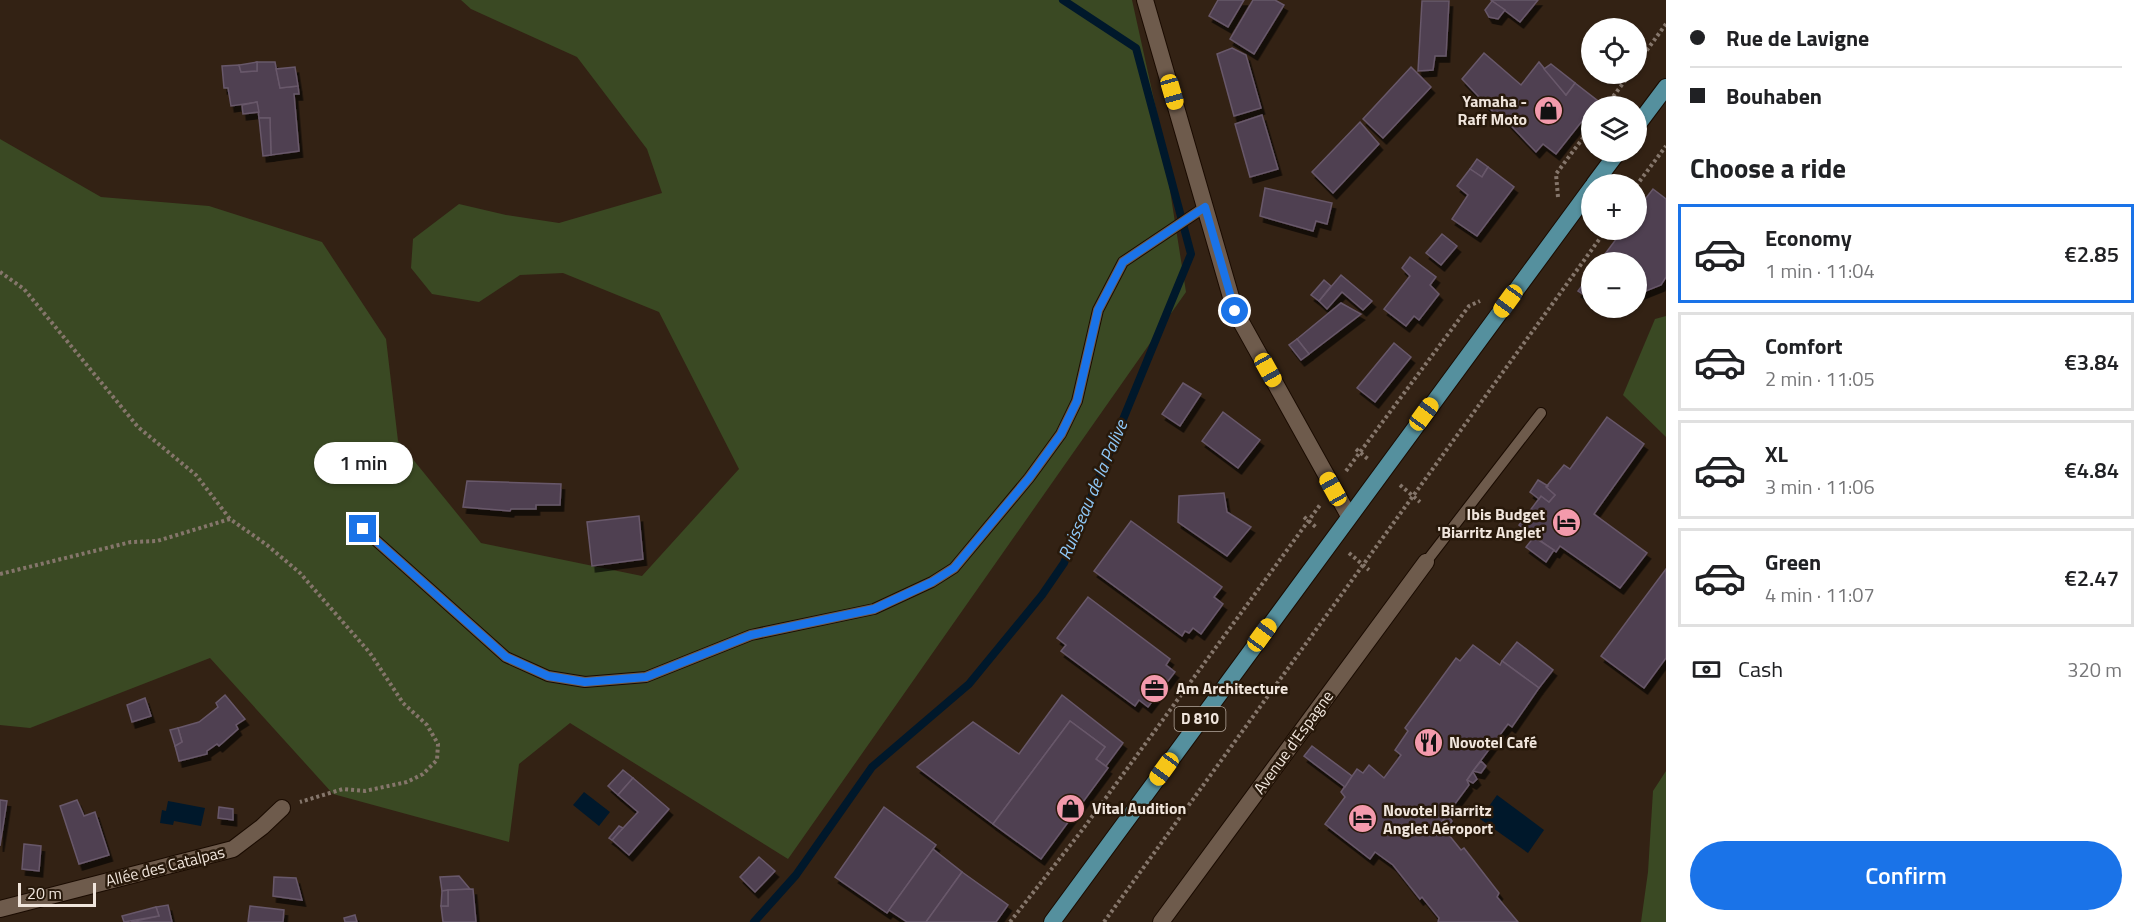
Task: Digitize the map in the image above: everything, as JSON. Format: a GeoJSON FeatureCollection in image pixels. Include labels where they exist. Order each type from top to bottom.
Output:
{"type":"FeatureCollection","features":[{"type":"Feature","properties":{"kind":"main road"},"geometry":{"type":"LineString","coordinates":[[1647,112],[1666,87]]}},
{"type":"Feature","properties":{"kind":"main road","name":"D 810"},"geometry":{"type":"LineString","coordinates":[[1052,922],[1581,202]]}},
{"type":"Feature","properties":{"kind":"street"},"geometry":{"type":"LineString","coordinates":[[1145,0],[1201,209],[1235,311],[1349,516]]}},
{"type":"Feature","properties":{"kind":"street","name":"Avenue d'Espagne"},"geometry":{"type":"LineString","coordinates":[[1161,922],[1426,561]]}},
{"type":"Feature","properties":{"kind":"street","name":"Allée des Catalpas"},"geometry":{"type":"LineString","coordinates":[[0,909],[233,849],[282,808]]}},
{"type":"Feature","properties":{"kind":"lane"},"geometry":{"type":"LineString","coordinates":[[363,529],[506,657],[548,676],[585,682],[646,677],[751,635],[874,609],[932,582],[954,568],[1029,478],[1061,434],[1077,401],[1098,310],[1123,262],[1201,209]]}},
{"type":"Feature","properties":{"kind":"lane"},"geometry":{"type":"LineString","coordinates":[[1426,561],[1541,413]]}},
{"type":"Feature","properties":{"kind":"path"},"geometry":{"type":"LineString","coordinates":[[1647,49],[1666,24]]}},
{"type":"Feature","properties":{"kind":"path"},"geometry":{"type":"LineString","coordinates":[[1556,174],[1581,141]]}},
{"type":"Feature","properties":{"kind":"path"},"geometry":{"type":"LineString","coordinates":[[1645,174],[1666,146]]}},
{"type":"Feature","properties":{"kind":"path"},"geometry":{"type":"LineString","coordinates":[[1104,922],[1598,240]]}},
{"type":"Feature","properties":{"kind":"path"},"geometry":{"type":"LineString","coordinates":[[0,272],[24,289],[138,427],[196,475],[230,519],[267,545],[300,573],[370,653],[403,703],[427,725],[438,744],[437,760],[423,774],[407,782],[365,790],[343,789],[282,808]]}},
{"type":"Feature","properties":{"kind":"path"},"geometry":{"type":"LineString","coordinates":[[1346,472],[1470,306]]}},
{"type":"Feature","properties":{"kind":"path"},"geometry":{"type":"LineString","coordinates":[[1010,922],[1083,829],[1319,507]]}},
{"type":"Feature","properties":{"kind":"path"},"geometry":{"type":"LineString","coordinates":[[0,574],[131,542],[157,541],[230,519]]}},
{"type":"Feature","properties":{"kind":"green space"},"geometry":{"type":"Polygon","coordinates":[[[461,0],[1132,0],[1160,127],[1186,292],[788,859],[570,723],[519,764],[509,842],[333,794],[210,658],[30,728],[0,725],[0,139],[101,197],[209,206],[322,242],[386,339],[398,441],[481,543],[642,576],[739,469],[659,312],[563,273],[520,275],[479,302],[432,294],[411,268],[413,239],[459,204],[506,215],[559,223],[662,193],[647,149],[577,57],[471,9],[461,0]]]}},
{"type":"Feature","properties":{"kind":"green space"},"geometry":{"type":"Polygon","coordinates":[[[1666,316],[1666,437],[1623,395],[1655,319],[1666,316]]]}},
{"type":"Feature","properties":{"kind":"green space"},"geometry":{"type":"Polygon","coordinates":[[[1666,771],[1666,922],[1641,922],[1648,872],[1653,791],[1666,771]]]}},
{"type":"Feature","properties":{"kind":"water"},"geometry":{"type":"Polygon","coordinates":[[[584,792],[610,812],[599,826],[573,805],[584,792]]]}},
{"type":"Feature","properties":{"kind":"water"},"geometry":{"type":"Polygon","coordinates":[[[1497,795],[1544,830],[1528,853],[1480,819],[1497,795]]]}},
{"type":"Feature","properties":{"kind":"water"},"geometry":{"type":"Polygon","coordinates":[[[168,801],[205,808],[201,826],[174,821],[173,825],[160,823],[162,810],[166,811],[168,801]]]}},
{"type":"Feature","properties":{"kind":"building"},"geometry":{"type":"Polygon","coordinates":[[[1218,0],[1244,0],[1228,27],[1209,16],[1218,0]]]}},
{"type":"Feature","properties":{"kind":"building"},"geometry":{"type":"Polygon","coordinates":[[[1253,0],[1275,0],[1284,5],[1254,54],[1230,39],[1253,0]]]}},
{"type":"Feature","properties":{"kind":"building"},"geometry":{"type":"Polygon","coordinates":[[[1491,0],[1538,0],[1520,22],[1491,0]]]}},
{"type":"Feature","properties":{"kind":"building"},"geometry":{"type":"Polygon","coordinates":[[[1422,1],[1449,1],[1446,56],[1435,56],[1433,70],[1418,71],[1422,1]]]}},
{"type":"Feature","properties":{"kind":"building"},"geometry":{"type":"Polygon","coordinates":[[[1492,1],[1505,10],[1498,19],[1489,17],[1485,10],[1492,1]]]}},
{"type":"Feature","properties":{"kind":"building"},"geometry":{"type":"Polygon","coordinates":[[[1232,48],[1246,55],[1261,108],[1234,116],[1217,54],[1232,48]]]}},
{"type":"Feature","properties":{"kind":"building"},"geometry":{"type":"Polygon","coordinates":[[[1484,53],[1521,85],[1539,62],[1566,95],[1575,83],[1592,96],[1581,96],[1581,122],[1556,154],[1543,144],[1536,152],[1462,79],[1484,53]]]}},
{"type":"Feature","properties":{"kind":"building"},"geometry":{"type":"Polygon","coordinates":[[[257,62],[275,62],[280,88],[298,86],[299,94],[294,94],[299,151],[271,155],[270,118],[259,118],[257,102],[231,106],[228,88],[224,88],[222,66],[239,65],[241,72],[257,71],[257,62]]]}},
{"type":"Feature","properties":{"kind":"building"},"geometry":{"type":"Polygon","coordinates":[[[257,62],[257,71],[241,72],[239,65],[257,62]]]}},
{"type":"Feature","properties":{"kind":"building"},"geometry":{"type":"Polygon","coordinates":[[[1551,64],[1575,83],[1566,95],[1544,69],[1551,64]]]}},
{"type":"Feature","properties":{"kind":"building"},"geometry":{"type":"Polygon","coordinates":[[[295,67],[298,86],[280,88],[276,69],[295,67]]]}},
{"type":"Feature","properties":{"kind":"building"},"geometry":{"type":"Polygon","coordinates":[[[1411,67],[1431,87],[1383,138],[1363,119],[1411,67]]]}},
{"type":"Feature","properties":{"kind":"building"},"geometry":{"type":"Polygon","coordinates":[[[257,102],[259,112],[243,114],[242,105],[257,102]]]}},
{"type":"Feature","properties":{"kind":"building"},"geometry":{"type":"Polygon","coordinates":[[[1262,115],[1278,169],[1250,177],[1235,124],[1262,115]]]}},
{"type":"Feature","properties":{"kind":"building"},"geometry":{"type":"Polygon","coordinates":[[[259,118],[270,118],[271,155],[263,156],[259,118]]]}},
{"type":"Feature","properties":{"kind":"building"},"geometry":{"type":"Polygon","coordinates":[[[1360,122],[1379,144],[1333,193],[1312,172],[1360,122]]]}},
{"type":"Feature","properties":{"kind":"building"},"geometry":{"type":"Polygon","coordinates":[[[1477,159],[1488,167],[1482,177],[1470,169],[1477,159]]]}},
{"type":"Feature","properties":{"kind":"building"},"geometry":{"type":"Polygon","coordinates":[[[1488,167],[1514,187],[1477,236],[1452,219],[1468,195],[1457,186],[1470,169],[1482,177],[1488,167]]]}},
{"type":"Feature","properties":{"kind":"building"},"geometry":{"type":"Polygon","coordinates":[[[1265,188],[1332,203],[1327,224],[1316,221],[1313,231],[1260,216],[1265,188]]]}},
{"type":"Feature","properties":{"kind":"building"},"geometry":{"type":"Polygon","coordinates":[[[1653,189],[1666,199],[1666,277],[1661,285],[1647,291],[1647,252],[1606,252],[1616,240],[1647,240],[1647,197],[1653,189]]]}},
{"type":"Feature","properties":{"kind":"building"},"geometry":{"type":"Polygon","coordinates":[[[1442,234],[1457,246],[1441,265],[1426,253],[1442,234]]]}},
{"type":"Feature","properties":{"kind":"building"},"geometry":{"type":"Polygon","coordinates":[[[1410,257],[1436,277],[1430,285],[1439,294],[1419,320],[1414,316],[1406,326],[1384,309],[1410,276],[1402,268],[1410,257]]]}},
{"type":"Feature","properties":{"kind":"building"},"geometry":{"type":"Polygon","coordinates":[[[1341,275],[1372,301],[1363,310],[1342,292],[1327,309],[1319,301],[1341,275]]]}},
{"type":"Feature","properties":{"kind":"building"},"geometry":{"type":"Polygon","coordinates":[[[1324,280],[1331,286],[1319,301],[1311,295],[1324,280]]]}},
{"type":"Feature","properties":{"kind":"building"},"geometry":{"type":"Polygon","coordinates":[[[1341,303],[1361,314],[1309,354],[1297,339],[1341,303]]]}},
{"type":"Feature","properties":{"kind":"building"},"geometry":{"type":"Polygon","coordinates":[[[1297,339],[1309,354],[1301,360],[1289,345],[1297,339]]]}},
{"type":"Feature","properties":{"kind":"building"},"geometry":{"type":"Polygon","coordinates":[[[1394,343],[1411,357],[1375,402],[1357,388],[1394,343]]]}},
{"type":"Feature","properties":{"kind":"building"},"geometry":{"type":"Polygon","coordinates":[[[1183,383],[1201,394],[1180,426],[1162,414],[1183,383]]]}},
{"type":"Feature","properties":{"kind":"building"},"geometry":{"type":"Polygon","coordinates":[[[1223,412],[1260,440],[1238,468],[1202,441],[1223,412]]]}},
{"type":"Feature","properties":{"kind":"building"},"geometry":{"type":"Polygon","coordinates":[[[1607,417],[1644,444],[1594,514],[1647,553],[1620,588],[1560,546],[1556,552],[1519,525],[1541,496],[1549,502],[1555,495],[1546,487],[1564,465],[1570,469],[1607,417]]]}},
{"type":"Feature","properties":{"kind":"building"},"geometry":{"type":"Polygon","coordinates":[[[1538,480],[1548,486],[1546,487],[1555,495],[1549,502],[1541,496],[1539,499],[1530,492],[1538,480]]]}},
{"type":"Feature","properties":{"kind":"building"},"geometry":{"type":"Polygon","coordinates":[[[467,481],[561,484],[560,505],[536,505],[536,509],[511,509],[510,511],[463,507],[467,481]]]}},
{"type":"Feature","properties":{"kind":"building"},"geometry":{"type":"Polygon","coordinates":[[[1224,493],[1227,512],[1251,527],[1227,556],[1178,522],[1179,496],[1224,493]]]}},
{"type":"Feature","properties":{"kind":"building"},"geometry":{"type":"Polygon","coordinates":[[[639,516],[643,559],[592,566],[587,522],[639,516]]]}},
{"type":"Feature","properties":{"kind":"building"},"geometry":{"type":"Polygon","coordinates":[[[1131,521],[1222,587],[1214,597],[1223,604],[1201,634],[1193,628],[1189,633],[1185,631],[1182,636],[1094,571],[1131,521]]]}},
{"type":"Feature","properties":{"kind":"building"},"geometry":{"type":"Polygon","coordinates":[[[1534,537],[1554,550],[1546,562],[1526,547],[1534,537]]]}},
{"type":"Feature","properties":{"kind":"building"},"geometry":{"type":"Polygon","coordinates":[[[1666,569],[1666,658],[1644,688],[1601,656],[1666,569]]]}},
{"type":"Feature","properties":{"kind":"building"},"geometry":{"type":"Polygon","coordinates":[[[1088,597],[1170,659],[1166,665],[1175,672],[1148,707],[1139,700],[1135,706],[1061,651],[1066,645],[1057,638],[1088,597]]]}},
{"type":"Feature","properties":{"kind":"building"},"geometry":{"type":"Polygon","coordinates":[[[1517,642],[1553,670],[1539,688],[1502,661],[1517,642]]]}},
{"type":"Feature","properties":{"kind":"building"},"geometry":{"type":"Polygon","coordinates":[[[1473,645],[1500,665],[1502,661],[1539,688],[1512,727],[1508,724],[1473,771],[1467,780],[1469,785],[1440,824],[1461,850],[1464,848],[1499,893],[1497,897],[1518,922],[1438,922],[1439,918],[1422,897],[1420,899],[1393,865],[1375,852],[1370,859],[1325,824],[1345,797],[1341,792],[1357,769],[1363,773],[1369,765],[1384,778],[1401,755],[1395,750],[1408,731],[1405,728],[1456,658],[1460,661],[1473,645]]]}},
{"type":"Feature","properties":{"kind":"building"},"geometry":{"type":"Polygon","coordinates":[[[225,695],[245,719],[236,725],[238,729],[219,746],[217,744],[207,751],[207,754],[179,761],[175,746],[182,742],[178,728],[199,722],[218,707],[216,703],[225,695]]]}},
{"type":"Feature","properties":{"kind":"building"},"geometry":{"type":"Polygon","coordinates":[[[1062,695],[1123,743],[1106,766],[1096,759],[1105,747],[1070,721],[993,824],[917,767],[973,722],[1019,754],[1062,695]]]}},
{"type":"Feature","properties":{"kind":"building"},"geometry":{"type":"Polygon","coordinates":[[[145,698],[151,716],[132,722],[127,705],[145,698]]]}},
{"type":"Feature","properties":{"kind":"building"},"geometry":{"type":"Polygon","coordinates":[[[1070,721],[1105,747],[1096,759],[1108,768],[1041,859],[993,824],[1070,721]]]}},
{"type":"Feature","properties":{"kind":"building"},"geometry":{"type":"Polygon","coordinates":[[[178,728],[182,742],[175,746],[170,730],[178,728]]]}},
{"type":"Feature","properties":{"kind":"building"},"geometry":{"type":"Polygon","coordinates":[[[1312,746],[1352,776],[1345,787],[1304,756],[1312,746]]]}},
{"type":"Feature","properties":{"kind":"building"},"geometry":{"type":"Polygon","coordinates":[[[1481,761],[1486,766],[1481,773],[1473,771],[1481,761]]]}},
{"type":"Feature","properties":{"kind":"building"},"geometry":{"type":"Polygon","coordinates":[[[623,770],[633,778],[618,795],[608,786],[623,770]]]}},
{"type":"Feature","properties":{"kind":"building"},"geometry":{"type":"Polygon","coordinates":[[[1473,772],[1477,779],[1473,783],[1467,780],[1473,772]]]}},
{"type":"Feature","properties":{"kind":"building"},"geometry":{"type":"Polygon","coordinates":[[[633,778],[669,809],[629,855],[612,840],[638,812],[618,795],[633,778]]]}},
{"type":"Feature","properties":{"kind":"building"},"geometry":{"type":"Polygon","coordinates":[[[0,800],[7,801],[0,846],[0,800]]]}},
{"type":"Feature","properties":{"kind":"building"},"geometry":{"type":"Polygon","coordinates":[[[77,800],[84,816],[95,812],[109,855],[79,864],[60,806],[77,800]]]}},
{"type":"Feature","properties":{"kind":"building"},"geometry":{"type":"Polygon","coordinates":[[[219,807],[233,809],[233,820],[218,818],[219,807]]]}},
{"type":"Feature","properties":{"kind":"building"},"geometry":{"type":"Polygon","coordinates":[[[884,807],[936,845],[887,913],[835,877],[884,807]]]}},
{"type":"Feature","properties":{"kind":"building"},"geometry":{"type":"Polygon","coordinates":[[[1448,815],[1452,821],[1446,830],[1440,824],[1448,815]]]}},
{"type":"Feature","properties":{"kind":"building"},"geometry":{"type":"Polygon","coordinates":[[[619,826],[623,828],[612,840],[609,838],[619,826]]]}},
{"type":"Feature","properties":{"kind":"building"},"geometry":{"type":"Polygon","coordinates":[[[24,844],[41,846],[39,871],[22,869],[24,844]]]}},
{"type":"Feature","properties":{"kind":"building"},"geometry":{"type":"Polygon","coordinates":[[[933,849],[962,872],[926,922],[907,922],[889,910],[933,849]]]}},
{"type":"Feature","properties":{"kind":"building"},"geometry":{"type":"Polygon","coordinates":[[[759,857],[775,871],[755,892],[740,877],[759,857]]]}},
{"type":"Feature","properties":{"kind":"building"},"geometry":{"type":"Polygon","coordinates":[[[962,872],[1008,905],[996,922],[926,922],[962,872]]]}},
{"type":"Feature","properties":{"kind":"building"},"geometry":{"type":"Polygon","coordinates":[[[459,876],[470,889],[442,891],[440,877],[459,876]]]}},
{"type":"Feature","properties":{"kind":"building"},"geometry":{"type":"Polygon","coordinates":[[[274,877],[296,878],[302,900],[273,896],[274,877]]]}},
{"type":"Feature","properties":{"kind":"building"},"geometry":{"type":"Polygon","coordinates":[[[473,889],[476,922],[443,922],[441,906],[448,906],[448,890],[473,889]]]}},
{"type":"Feature","properties":{"kind":"building"},"geometry":{"type":"Polygon","coordinates":[[[448,890],[448,906],[441,906],[442,891],[448,890]]]}},
{"type":"Feature","properties":{"kind":"building"},"geometry":{"type":"Polygon","coordinates":[[[168,905],[172,922],[131,922],[159,916],[156,907],[168,905]]]}},
{"type":"Feature","properties":{"kind":"building"},"geometry":{"type":"Polygon","coordinates":[[[250,906],[284,910],[283,922],[248,922],[250,906]]]}},
{"type":"Feature","properties":{"kind":"building"},"geometry":{"type":"Polygon","coordinates":[[[156,907],[159,916],[124,922],[122,916],[156,907]]]}},
{"type":"Feature","properties":{"kind":"building"},"geometry":{"type":"Polygon","coordinates":[[[355,915],[357,922],[345,922],[344,918],[355,915]]]}},
{"type":"Feature","properties":{"kind":"waterway","name":"Ruisseau de la Palive"},"geometry":{"type":"LineString","coordinates":[[754,922],[796,875],[872,767],[969,684],[1042,595],[1064,563],[1191,254],[1136,48],[1063,0]]}},
{"type":"Feature","properties":{"kind":"place","name":"Yamaha - Raff Moto"},"geometry":{"type":"Point","coordinates":[1548,110]}},
{"type":"Feature","properties":{"kind":"place","name":"Ibis Budget 'Biarritz Anglet'"},"geometry":{"type":"Point","coordinates":[1566,523]}},
{"type":"Feature","properties":{"kind":"place","name":"Am Architecture"},"geometry":{"type":"Point","coordinates":[1155,688]}},
{"type":"Feature","properties":{"kind":"place","name":"Novotel Café"},"geometry":{"type":"Point","coordinates":[1428,742]}},
{"type":"Feature","properties":{"kind":"place","name":"Vital Audition"},"geometry":{"type":"Point","coordinates":[1071,808]}},
{"type":"Feature","properties":{"kind":"place","name":"Novotel Biarritz Anglet Aéroport"},"geometry":{"type":"Point","coordinates":[1362,819]}},
{"type":"Feature","properties":{"kind":"route"},"geometry":{"type":"LineString","coordinates":[[363,529],[506,657],[548,676],[585,682],[646,677],[751,635],[874,609],[932,582],[954,568],[1029,478],[1061,434],[1077,401],[1098,310],[1123,262],[1205,207],[1235,311]]}}]}
